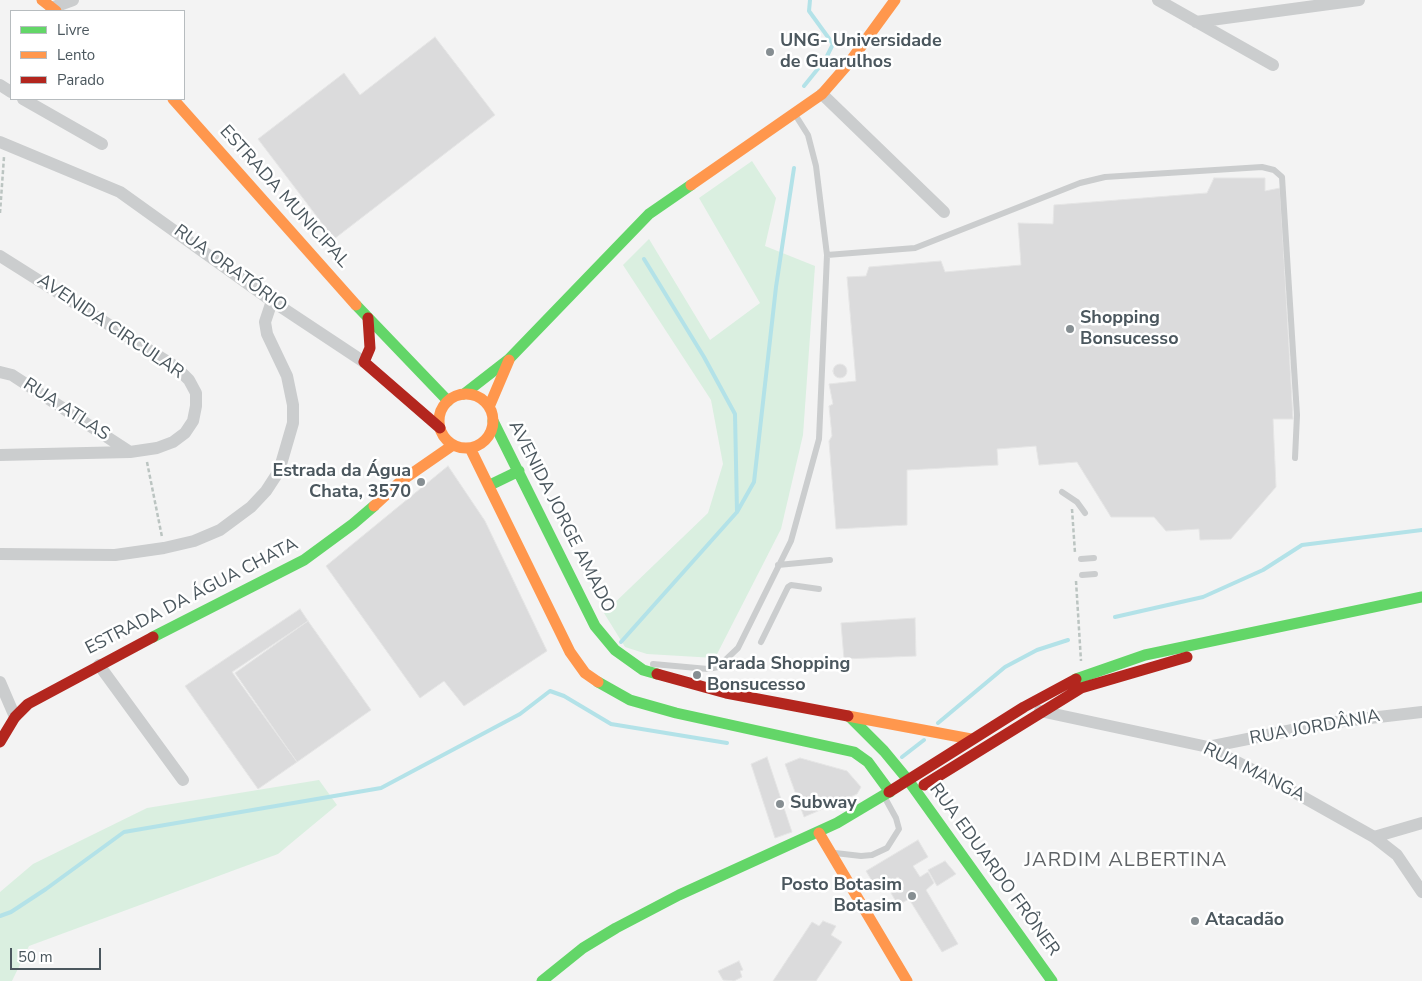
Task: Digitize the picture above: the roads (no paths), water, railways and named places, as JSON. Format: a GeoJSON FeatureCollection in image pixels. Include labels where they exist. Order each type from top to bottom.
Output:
{"type":"FeatureCollection","features":[{"type":"Feature","properties":{"kind":"street"},"geometry":{"type":"LineString","coordinates":[[50,6],[73,0]]}},
{"type":"Feature","properties":{"kind":"street"},"geometry":{"type":"LineString","coordinates":[[464,394],[482,400],[489,407],[493,421],[492,429],[484,442],[470,448],[453,445],[437,437],[440,413],[448,401],[464,394],[509,359],[649,214],[822,94],[849,63],[895,0]]}},
{"type":"Feature","properties":{"kind":"street"},"geometry":{"type":"LineString","coordinates":[[1158,0],[1273,65]]}},
{"type":"Feature","properties":{"kind":"street"},"geometry":{"type":"LineString","coordinates":[[1196,22],[1287,6],[1359,0]]}},
{"type":"Feature","properties":{"kind":"street"},"geometry":{"type":"LineString","coordinates":[[822,94],[944,212]]}},
{"type":"Feature","properties":{"kind":"street"},"geometry":{"type":"LineString","coordinates":[[26,100],[102,144]]}},
{"type":"Feature","properties":{"kind":"street","name":"ESTRADA MUNICIPAL"},"geometry":{"type":"LineString","coordinates":[[174,100],[368,318],[448,401]]}},
{"type":"Feature","properties":{"kind":"street","name":"RUA ORATÓRIO"},"geometry":{"type":"LineString","coordinates":[[2,143],[120,192],[141,205],[272,301],[374,355],[437,437]]}},
{"type":"Feature","properties":{"kind":"street","name":"AVENIDA CIRCULAR"},"geometry":{"type":"LineString","coordinates":[[0,256],[176,367],[189,380],[196,393],[193,421],[185,432],[173,442],[157,448],[130,452],[0,455]]}},
{"type":"Feature","properties":{"kind":"street"},"geometry":{"type":"LineString","coordinates":[[0,554],[115,555],[164,548],[194,540],[237,519],[266,491],[279,471],[290,438],[293,405],[287,376],[267,334],[264,322],[272,301]]}},
{"type":"Feature","properties":{"kind":"street"},"geometry":{"type":"LineString","coordinates":[[368,318],[374,355],[393,356],[426,379]]}},
{"type":"Feature","properties":{"kind":"street"},"geometry":{"type":"LineString","coordinates":[[489,407],[509,359]]}},
{"type":"Feature","properties":{"kind":"street","name":"RUA ATLAS"},"geometry":{"type":"LineString","coordinates":[[0,372],[12,375],[130,452]]}},
{"type":"Feature","properties":{"kind":"street","name":"AVENIDA JORGE AMADO"},"geometry":{"type":"LineString","coordinates":[[493,421],[520,471],[595,626],[615,650],[642,670],[726,693],[970,739]]}},
{"type":"Feature","properties":{"kind":"street","name":"ESTRADA DA ÁGUA CHATA"},"geometry":{"type":"LineString","coordinates":[[401,482],[437,437]]}},
{"type":"Feature","properties":{"kind":"street","name":"ESTRADA DA ÁGUA CHATA"},"geometry":{"type":"LineString","coordinates":[[0,742],[15,717],[28,704],[49,691],[304,560],[353,524],[401,482],[453,445]]}},
{"type":"Feature","properties":{"kind":"street"},"geometry":{"type":"LineString","coordinates":[[470,448],[490,485],[570,652],[585,673],[607,689],[630,700],[676,713],[854,752],[868,762],[893,801]]}},
{"type":"Feature","properties":{"kind":"street"},"geometry":{"type":"LineString","coordinates":[[490,485],[520,471]]}},
{"type":"Feature","properties":{"kind":"street"},"geometry":{"type":"LineString","coordinates":[[823,843],[893,801],[908,780],[970,739],[1084,675],[1145,654],[1422,597]]}},
{"type":"Feature","properties":{"kind":"street"},"geometry":{"type":"LineString","coordinates":[[542,981],[583,948],[616,928],[686,891],[823,843],[1081,688],[1199,653],[1422,605]]}},
{"type":"Feature","properties":{"kind":"street"},"geometry":{"type":"LineString","coordinates":[[99,665],[183,780]]}},
{"type":"Feature","properties":{"kind":"street"},"geometry":{"type":"LineString","coordinates":[[0,682],[15,717]]}},
{"type":"Feature","properties":{"kind":"street","name":"RUA MANGA"},"geometry":{"type":"LineString","coordinates":[[1024,707],[1208,747],[1278,783],[1374,837],[1397,855],[1422,892]]}},
{"type":"Feature","properties":{"kind":"street","name":"RUA JORDÂNIA"},"geometry":{"type":"LineString","coordinates":[[1208,747],[1327,723],[1422,712]]}},
{"type":"Feature","properties":{"kind":"street"},"geometry":{"type":"LineString","coordinates":[[850,717],[884,751],[908,780]]}},
{"type":"Feature","properties":{"kind":"street","name":"RUA EDUARDO FRÔNER"},"geometry":{"type":"LineString","coordinates":[[908,780],[893,801],[1052,981]]}},
{"type":"Feature","properties":{"kind":"street"},"geometry":{"type":"LineString","coordinates":[[1374,837],[1422,823]]}},
{"type":"Feature","properties":{"kind":"street"},"geometry":{"type":"LineString","coordinates":[[823,843],[907,981]]}},
{"type":"Feature","properties":{"kind":"street"},"geometry":{"type":"LineString","coordinates":[[555,981],[585,958],[651,920],[738,881]]}},
{"type":"Feature","properties":{"kind":"lane"},"geometry":{"type":"LineString","coordinates":[[632,663],[708,669],[718,667],[738,648],[791,541],[819,439],[827,255],[816,166],[808,135],[794,113]]}},
{"type":"Feature","properties":{"kind":"lane"},"geometry":{"type":"LineString","coordinates":[[827,255],[915,248],[1080,183],[1105,176],[1262,167],[1274,170],[1282,177],[1297,415],[1295,458]]}},
{"type":"Feature","properties":{"kind":"lane"},"geometry":{"type":"LineString","coordinates":[[1062,492],[1077,502],[1085,513]]}},
{"type":"Feature","properties":{"kind":"lane"},"geometry":{"type":"LineString","coordinates":[[1078,557],[1094,558]]}},
{"type":"Feature","properties":{"kind":"lane"},"geometry":{"type":"LineString","coordinates":[[778,565],[830,560]]}},
{"type":"Feature","properties":{"kind":"lane"},"geometry":{"type":"LineString","coordinates":[[1079,574],[1095,574]]}},
{"type":"Feature","properties":{"kind":"lane"},"geometry":{"type":"LineString","coordinates":[[761,642],[788,587],[791,585],[819,589]]}},
{"type":"Feature","properties":{"kind":"lane"},"geometry":{"type":"LineString","coordinates":[[823,843],[861,856],[872,855],[887,848],[899,829],[893,801]]}},
{"type":"Feature","properties":{"kind":"waterway"},"geometry":{"type":"LineString","coordinates":[[804,86],[825,60],[833,44],[809,11],[810,0]]}},
{"type":"Feature","properties":{"kind":"waterway"},"geometry":{"type":"LineString","coordinates":[[621,642],[737,512],[754,482],[776,287],[794,168]]}},
{"type":"Feature","properties":{"kind":"waterway"},"geometry":{"type":"LineString","coordinates":[[644,259],[704,357],[735,414],[737,512]]}},
{"type":"Feature","properties":{"kind":"waterway"},"geometry":{"type":"LineString","coordinates":[[1115,617],[1203,597],[1263,570],[1302,545],[1422,530]]}},
{"type":"Feature","properties":{"kind":"waterway"},"geometry":{"type":"LineString","coordinates":[[938,723],[1005,667],[1037,650],[1068,640]]}},
{"type":"Feature","properties":{"kind":"waterway"},"geometry":{"type":"LineString","coordinates":[[0,916],[11,912],[46,889],[124,832],[381,788],[520,714],[550,691],[564,696],[611,724],[727,743]]}},
{"type":"Feature","properties":{"kind":"waterway"},"geometry":{"type":"LineString","coordinates":[[902,757],[924,740]]}},
{"type":"Feature","properties":{"kind":"place","name":"UNG- Universidade de Guarulhos"},"geometry":{"type":"Point","coordinates":[770,52]}},
{"type":"Feature","properties":{"kind":"place","name":"Shopping Bonsucesso"},"geometry":{"type":"Point","coordinates":[1070,329]}},
{"type":"Feature","properties":{"kind":"place","name":"Estrada da Água Chata, 3570"},"geometry":{"type":"Point","coordinates":[421,482]}},
{"type":"Feature","properties":{"kind":"place","name":"Parada Shopping Bonsucesso"},"geometry":{"type":"Point","coordinates":[697,675]}},
{"type":"Feature","properties":{"kind":"place","name":"Subway"},"geometry":{"type":"Point","coordinates":[780,804]}},
{"type":"Feature","properties":{"kind":"place","name":"Posto Botasim Botasim"},"geometry":{"type":"Point","coordinates":[912,896]}},
{"type":"Feature","properties":{"kind":"place","name":"Atacadão"},"geometry":{"type":"Point","coordinates":[1195,921]}},
{"type":"Feature","properties":{"kind":"district","name":"JARDIM ALBERTINA"},"geometry":{"type":"Point","coordinates":[1126,861]}}]}
